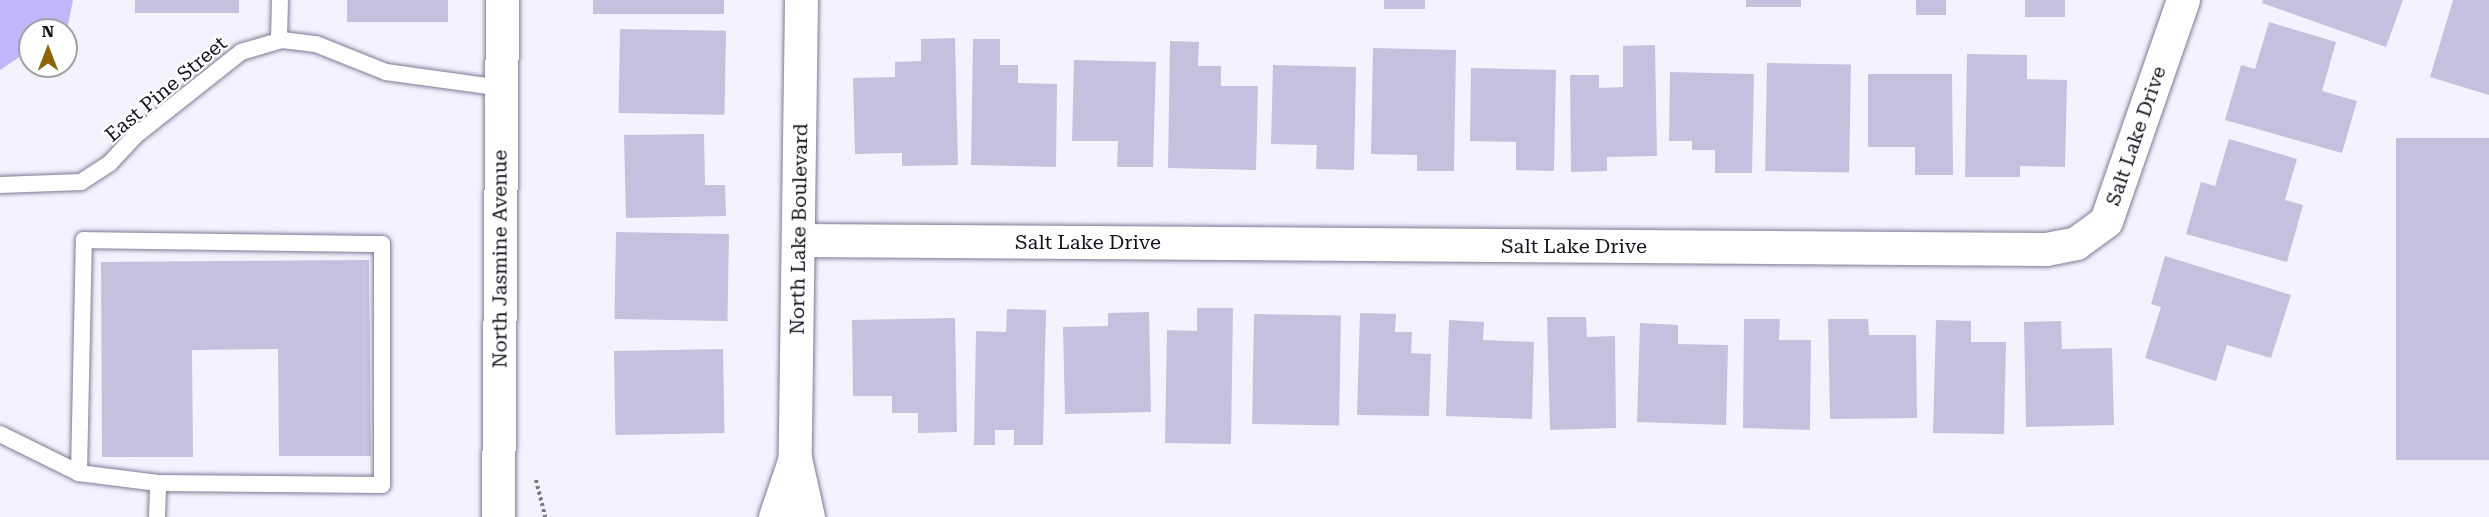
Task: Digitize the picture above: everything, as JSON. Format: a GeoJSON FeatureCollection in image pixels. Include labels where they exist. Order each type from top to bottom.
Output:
{"type":"FeatureCollection","features":[{"type":"Feature","properties":{"kind":"street","name":"North Jasmine Avenue"},"geometry":{"type":"LineString","coordinates":[[498,517],[502,0]]}},
{"type":"Feature","properties":{"kind":"street","name":"North Lake Boulevard"},"geometry":{"type":"LineString","coordinates":[[801,0],[800,240],[795,458],[808,517]]}},
{"type":"Feature","properties":{"kind":"street","name":"Salt Lake Drive"},"geometry":{"type":"LineString","coordinates":[[800,240],[2046,249],[2076,243],[2093,234],[2106,221],[2183,0]]}},
{"type":"Feature","properties":{"kind":"street","name":"North Lake Boulevard"},"geometry":{"type":"LineString","coordinates":[[776,517],[795,458]]}},
{"type":"Feature","properties":{"kind":"lane"},"geometry":{"type":"LineString","coordinates":[[279,40],[280,0]]}},
{"type":"Feature","properties":{"kind":"lane","name":"East Pine Street"},"geometry":{"type":"LineString","coordinates":[[0,186],[81,182],[109,164],[135,136],[242,52],[279,40],[316,44],[386,72],[501,88]]}},
{"type":"Feature","properties":{"kind":"lane"},"geometry":{"type":"LineString","coordinates":[[0,434],[79,473],[158,483],[382,485],[382,244],[84,240],[79,473]]}},
{"type":"Feature","properties":{"kind":"lane"},"geometry":{"type":"LineString","coordinates":[[157,517],[158,483]]}},
{"type":"Feature","properties":{"kind":"shaded area"},"geometry":{"type":"Polygon","coordinates":[[[0,0],[73,0],[69,18],[18,18],[18,58],[0,70],[0,0]]]}},
{"type":"Feature","properties":{"kind":"building"},"geometry":{"type":"Polygon","coordinates":[[[135,0],[239,0],[239,13],[135,13],[135,0]]]}},
{"type":"Feature","properties":{"kind":"building"},"geometry":{"type":"Polygon","coordinates":[[[347,0],[448,0],[448,22],[347,22],[347,0]]]}},
{"type":"Feature","properties":{"kind":"building"},"geometry":{"type":"Polygon","coordinates":[[[593,0],[724,0],[724,14],[593,14],[593,0]]]}},
{"type":"Feature","properties":{"kind":"building"},"geometry":{"type":"Polygon","coordinates":[[[1384,0],[1425,0],[1425,9],[1384,9],[1384,0]]]}},
{"type":"Feature","properties":{"kind":"building"},"geometry":{"type":"Polygon","coordinates":[[[1746,0],[1801,0],[1801,7],[1746,7],[1746,0]]]}},
{"type":"Feature","properties":{"kind":"building"},"geometry":{"type":"Polygon","coordinates":[[[1916,0],[1946,0],[1946,15],[1916,15],[1916,0]]]}},
{"type":"Feature","properties":{"kind":"building"},"geometry":{"type":"Polygon","coordinates":[[[2025,0],[2065,0],[2065,17],[2025,17],[2025,0]]]}},
{"type":"Feature","properties":{"kind":"building"},"geometry":{"type":"Polygon","coordinates":[[[2263,0],[2403,0],[2386,47],[2262,3],[2263,0]]]}},
{"type":"Feature","properties":{"kind":"building"},"geometry":{"type":"Polygon","coordinates":[[[2453,0],[2489,0],[2489,95],[2430,77],[2453,0]]]}},
{"type":"Feature","properties":{"kind":"building"},"geometry":{"type":"Polygon","coordinates":[[[2269,22],[2336,42],[2322,91],[2357,101],[2342,153],[2225,120],[2241,65],[2255,69],[2269,22]]]}},
{"type":"Feature","properties":{"kind":"building"},"geometry":{"type":"Polygon","coordinates":[[[620,29],[726,31],[725,115],[619,113],[620,29]]]}},
{"type":"Feature","properties":{"kind":"building"},"geometry":{"type":"Polygon","coordinates":[[[955,38],[958,165],[902,166],[902,153],[855,154],[853,78],[895,77],[895,62],[921,61],[921,39],[955,38]]]}},
{"type":"Feature","properties":{"kind":"building"},"geometry":{"type":"Polygon","coordinates":[[[973,39],[1000,39],[1000,65],[1018,65],[1018,83],[1057,84],[1056,167],[971,165],[973,39]]]}},
{"type":"Feature","properties":{"kind":"building"},"geometry":{"type":"Polygon","coordinates":[[[1170,41],[1199,42],[1198,66],[1221,66],[1221,86],[1258,86],[1256,170],[1168,168],[1170,41]]]}},
{"type":"Feature","properties":{"kind":"building"},"geometry":{"type":"Polygon","coordinates":[[[1655,45],[1657,156],[1607,157],[1607,171],[1571,172],[1570,75],[1599,75],[1599,88],[1623,87],[1623,46],[1655,45]]]}},
{"type":"Feature","properties":{"kind":"building"},"geometry":{"type":"Polygon","coordinates":[[[1373,48],[1456,50],[1454,171],[1417,171],[1417,155],[1371,154],[1373,48]]]}},
{"type":"Feature","properties":{"kind":"building"},"geometry":{"type":"Polygon","coordinates":[[[1967,54],[2027,55],[2027,79],[2067,80],[2065,167],[2020,166],[2020,177],[1965,177],[1967,54]]]}},
{"type":"Feature","properties":{"kind":"building"},"geometry":{"type":"Polygon","coordinates":[[[1074,60],[1156,62],[1153,167],[1117,167],[1118,141],[1072,141],[1074,60]]]}},
{"type":"Feature","properties":{"kind":"building"},"geometry":{"type":"Polygon","coordinates":[[[1767,63],[1851,64],[1849,172],[1765,171],[1767,63]]]}},
{"type":"Feature","properties":{"kind":"building"},"geometry":{"type":"Polygon","coordinates":[[[1273,65],[1356,67],[1354,170],[1316,169],[1317,145],[1271,144],[1273,65]]]}},
{"type":"Feature","properties":{"kind":"building"},"geometry":{"type":"Polygon","coordinates":[[[1471,68],[1556,70],[1554,171],[1516,170],[1516,142],[1470,141],[1471,68]]]}},
{"type":"Feature","properties":{"kind":"building"},"geometry":{"type":"Polygon","coordinates":[[[1670,72],[1754,74],[1752,173],[1715,173],[1715,150],[1692,150],[1692,141],[1669,141],[1670,72]]]}},
{"type":"Feature","properties":{"kind":"building"},"geometry":{"type":"Polygon","coordinates":[[[1868,74],[1952,74],[1953,175],[1915,175],[1915,147],[1868,147],[1868,74]]]}},
{"type":"Feature","properties":{"kind":"building"},"geometry":{"type":"Polygon","coordinates":[[[704,134],[705,185],[725,185],[726,216],[626,218],[624,135],[704,134]]]}},
{"type":"Feature","properties":{"kind":"building"},"geometry":{"type":"Polygon","coordinates":[[[2396,138],[2489,138],[2489,460],[2396,460],[2396,138]]]}},
{"type":"Feature","properties":{"kind":"building"},"geometry":{"type":"Polygon","coordinates":[[[2229,139],[2297,159],[2285,200],[2303,205],[2287,262],[2186,234],[2201,182],[2215,186],[2229,139]]]}},
{"type":"Feature","properties":{"kind":"building"},"geometry":{"type":"Polygon","coordinates":[[[616,232],[729,234],[727,321],[614,319],[616,232]]]}},
{"type":"Feature","properties":{"kind":"building"},"geometry":{"type":"Polygon","coordinates":[[[2165,256],[2291,295],[2271,358],[2227,345],[2216,381],[2145,358],[2161,307],[2151,304],[2165,256]]]}},
{"type":"Feature","properties":{"kind":"building"},"geometry":{"type":"Polygon","coordinates":[[[369,260],[371,456],[279,456],[278,349],[192,350],[193,457],[102,457],[101,262],[369,260]]]}},
{"type":"Feature","properties":{"kind":"building"},"geometry":{"type":"Polygon","coordinates":[[[1197,308],[1233,308],[1231,444],[1165,443],[1167,330],[1197,331],[1197,308]]]}},
{"type":"Feature","properties":{"kind":"building"},"geometry":{"type":"Polygon","coordinates":[[[1007,309],[1046,310],[1043,445],[1014,445],[1014,430],[995,430],[995,445],[974,445],[976,331],[1006,332],[1007,309]]]}},
{"type":"Feature","properties":{"kind":"building"},"geometry":{"type":"Polygon","coordinates":[[[1149,312],[1151,412],[1065,414],[1063,327],[1108,326],[1108,313],[1149,312]]]}},
{"type":"Feature","properties":{"kind":"building"},"geometry":{"type":"Polygon","coordinates":[[[1360,313],[1396,314],[1395,332],[1412,332],[1411,353],[1431,354],[1429,416],[1357,415],[1360,313]]]}},
{"type":"Feature","properties":{"kind":"building"},"geometry":{"type":"Polygon","coordinates":[[[1254,314],[1341,316],[1339,426],[1252,424],[1254,314]]]}},
{"type":"Feature","properties":{"kind":"building"},"geometry":{"type":"Polygon","coordinates":[[[1547,317],[1586,317],[1587,337],[1615,336],[1616,428],[1550,430],[1547,317]]]}},
{"type":"Feature","properties":{"kind":"building"},"geometry":{"type":"Polygon","coordinates":[[[955,318],[957,432],[918,433],[918,413],[892,413],[892,396],[853,396],[852,320],[955,318]]]}},
{"type":"Feature","properties":{"kind":"building"},"geometry":{"type":"Polygon","coordinates":[[[1744,319],[1780,319],[1779,340],[1811,340],[1810,430],[1743,428],[1744,319]]]}},
{"type":"Feature","properties":{"kind":"building"},"geometry":{"type":"Polygon","coordinates":[[[1828,319],[1868,319],[1869,335],[1916,335],[1917,418],[1830,419],[1828,319]]]}},
{"type":"Feature","properties":{"kind":"building"},"geometry":{"type":"Polygon","coordinates":[[[1449,320],[1484,322],[1483,340],[1534,342],[1532,419],[1446,416],[1449,320]]]}},
{"type":"Feature","properties":{"kind":"building"},"geometry":{"type":"Polygon","coordinates":[[[1936,320],[1971,321],[1971,342],[2006,342],[2004,434],[1933,433],[1936,320]]]}},
{"type":"Feature","properties":{"kind":"building"},"geometry":{"type":"Polygon","coordinates":[[[2061,321],[2062,349],[2112,348],[2114,425],[2026,427],[2024,322],[2061,321]]]}},
{"type":"Feature","properties":{"kind":"building"},"geometry":{"type":"Polygon","coordinates":[[[1640,323],[1678,325],[1678,344],[1728,345],[1726,425],[1637,422],[1640,323]]]}},
{"type":"Feature","properties":{"kind":"building"},"geometry":{"type":"Polygon","coordinates":[[[723,349],[724,433],[615,435],[614,351],[723,349]]]}}]}
